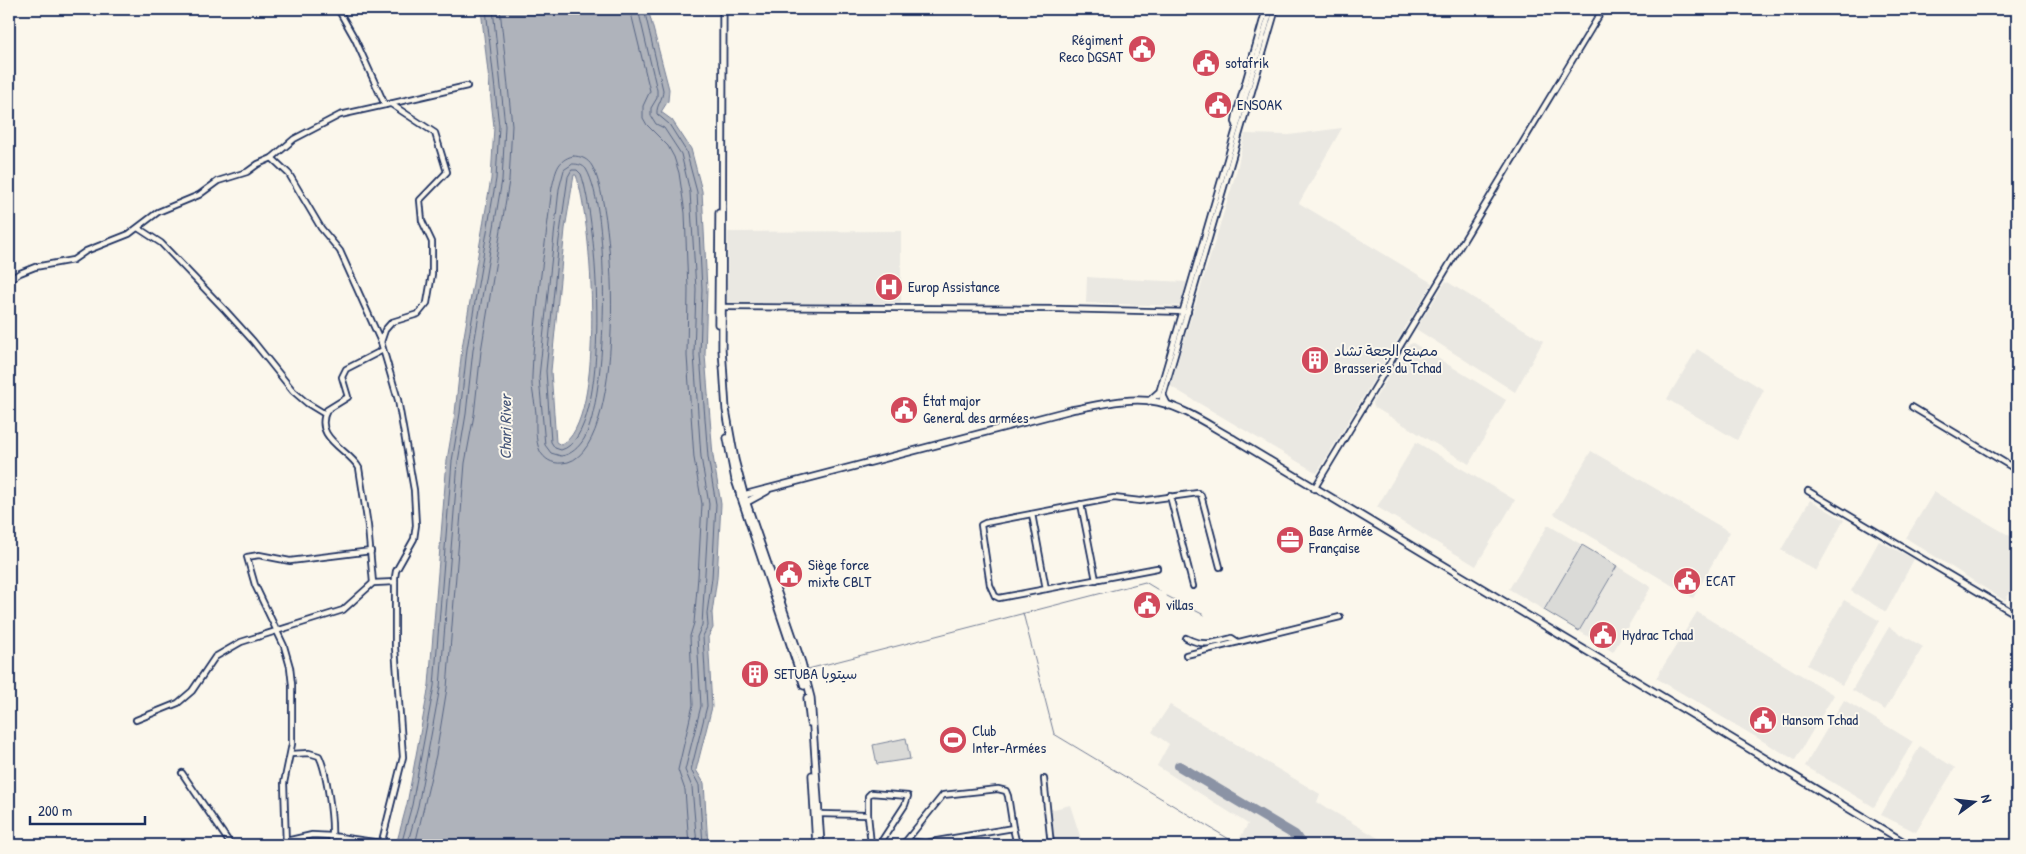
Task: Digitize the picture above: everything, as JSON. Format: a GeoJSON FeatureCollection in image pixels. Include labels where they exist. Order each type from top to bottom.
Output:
{"type":"FeatureCollection","features":[{"type":"Feature","properties":{"kind":"main road"},"geometry":{"type":"LineString","coordinates":[[720,9],[722,29]]}},
{"type":"Feature","properties":{"kind":"main road"},"geometry":{"type":"LineString","coordinates":[[723,9],[721,398],[729,451],[807,699],[821,845]]}},
{"type":"Feature","properties":{"kind":"main road"},"geometry":{"type":"LineString","coordinates":[[720,307],[726,410],[742,495]]}},
{"type":"Feature","properties":{"kind":"main road"},"geometry":{"type":"LineString","coordinates":[[1149,401],[1161,394],[1168,406]]}},
{"type":"Feature","properties":{"kind":"main road"},"geometry":{"type":"LineString","coordinates":[[744,503],[770,489],[1071,410],[1116,402],[1158,402],[1194,416],[1234,439],[1314,490],[1909,845]]}},
{"type":"Feature","properties":{"kind":"main road"},"geometry":{"type":"LineString","coordinates":[[740,482],[759,494]]}},
{"type":"Feature","properties":{"kind":"main road"},"geometry":{"type":"LineString","coordinates":[[742,495],[759,494]]}},
{"type":"Feature","properties":{"kind":"main road"},"geometry":{"type":"LineString","coordinates":[[750,512],[759,494]]}},
{"type":"Feature","properties":{"kind":"main road"},"geometry":{"type":"LineString","coordinates":[[744,503],[750,512],[807,681],[813,720],[818,817],[816,845]]}},
{"type":"Feature","properties":{"kind":"street"},"geometry":{"type":"LineString","coordinates":[[338,9],[385,105]]}},
{"type":"Feature","properties":{"kind":"street"},"geometry":{"type":"LineString","coordinates":[[1239,126],[1234,122],[1266,9]]}},
{"type":"Feature","properties":{"kind":"street"},"geometry":{"type":"LineString","coordinates":[[1158,402],[1186,312],[1271,9]]}},
{"type":"Feature","properties":{"kind":"street"},"geometry":{"type":"LineString","coordinates":[[1239,126],[1276,9]]}},
{"type":"Feature","properties":{"kind":"street"},"geometry":{"type":"LineString","coordinates":[[1314,490],[1603,9]]}},
{"type":"Feature","properties":{"kind":"street"},"geometry":{"type":"LineString","coordinates":[[9,280],[35,267],[73,260],[86,251],[129,234],[158,212],[199,195],[218,180],[241,175],[272,158],[294,139],[340,115],[467,86]]}},
{"type":"Feature","properties":{"kind":"street"},"geometry":{"type":"LineString","coordinates":[[381,342],[385,330],[392,322],[418,314],[427,303],[432,274],[432,242],[422,221],[420,200],[447,172],[435,133],[391,104]]}},
{"type":"Feature","properties":{"kind":"street"},"geometry":{"type":"LineString","coordinates":[[272,158],[289,174],[321,228],[338,248],[381,342],[402,414],[416,506],[414,538],[396,571],[395,647],[403,757],[381,844],[332,836],[312,835],[286,843],[284,783],[291,754],[292,685],[287,655],[255,585],[247,557],[259,555],[290,561],[371,551]]}},
{"type":"Feature","properties":{"kind":"street"},"geometry":{"type":"LineString","coordinates":[[138,228],[161,243],[226,310],[293,391],[325,414],[327,431],[332,442],[354,460],[359,468],[371,551],[373,583]]}},
{"type":"Feature","properties":{"kind":"street"},"geometry":{"type":"LineString","coordinates":[[720,307],[1186,312]]}},
{"type":"Feature","properties":{"kind":"street"},"geometry":{"type":"LineString","coordinates":[[325,414],[334,405],[348,397],[342,377],[346,368],[384,350]]}},
{"type":"Feature","properties":{"kind":"street"},"geometry":{"type":"LineString","coordinates":[[1912,406],[2017,470]]}},
{"type":"Feature","properties":{"kind":"street"},"geometry":{"type":"LineString","coordinates":[[1808,491],[2017,615]]}},
{"type":"Feature","properties":{"kind":"street"},"geometry":{"type":"LineString","coordinates":[[1157,568],[999,598],[995,596],[990,585],[981,526],[985,523],[1114,498],[1140,501],[1198,493],[1201,495],[1220,567]]}},
{"type":"Feature","properties":{"kind":"street"},"geometry":{"type":"LineString","coordinates":[[1170,496],[1193,586]]}},
{"type":"Feature","properties":{"kind":"street"},"geometry":{"type":"LineString","coordinates":[[1081,504],[1096,580]]}},
{"type":"Feature","properties":{"kind":"street"},"geometry":{"type":"LineString","coordinates":[[1032,514],[1046,589]]}},
{"type":"Feature","properties":{"kind":"street"},"geometry":{"type":"LineString","coordinates":[[136,720],[178,703],[192,691],[206,669],[225,649],[241,642],[343,610],[373,583],[395,582]]}},
{"type":"Feature","properties":{"kind":"street"},"geometry":{"type":"LineString","coordinates":[[1186,655],[1340,617]]}},
{"type":"Feature","properties":{"kind":"street"},"geometry":{"type":"LineString","coordinates":[[1186,638],[1196,644],[1207,645],[1232,638],[1238,642]]}},
{"type":"Feature","properties":{"kind":"street"},"geometry":{"type":"LineString","coordinates":[[291,754],[315,754],[321,760],[329,797],[331,845]]}},
{"type":"Feature","properties":{"kind":"street"},"geometry":{"type":"LineString","coordinates":[[182,772],[231,845]]}},
{"type":"Feature","properties":{"kind":"street"},"geometry":{"type":"LineString","coordinates":[[1044,779],[1051,845]]}},
{"type":"Feature","properties":{"kind":"street"},"geometry":{"type":"LineString","coordinates":[[906,842],[938,799],[950,793],[998,789],[1006,791],[1017,845]]}},
{"type":"Feature","properties":{"kind":"street"},"geometry":{"type":"LineString","coordinates":[[871,845],[868,796],[871,794],[905,794],[908,797],[879,845]]}},
{"type":"Feature","properties":{"kind":"street"},"geometry":{"type":"LineString","coordinates":[[818,817],[868,814]]}},
{"type":"Feature","properties":{"kind":"street"},"geometry":{"type":"LineString","coordinates":[[898,845],[906,842],[941,843],[1013,828]]}},
{"type":"Feature","properties":{"kind":"shaded area"},"geometry":{"type":"Polygon","coordinates":[[[1342,128],[1299,203],[1432,283],[1317,473],[1170,386],[1236,173],[1245,134],[1289,135],[1342,128]]]}},
{"type":"Feature","properties":{"kind":"shaded area"},"geometry":{"type":"Polygon","coordinates":[[[901,231],[901,303],[727,304],[728,232],[901,231]]]}},
{"type":"Feature","properties":{"kind":"shaded area"},"geometry":{"type":"Polygon","coordinates":[[[1087,277],[1187,282],[1180,306],[1086,303],[1087,277]]]}},
{"type":"Feature","properties":{"kind":"shaded area"},"geometry":{"type":"Polygon","coordinates":[[[1446,281],[1543,341],[1515,392],[1416,329],[1446,281]]]}},
{"type":"Feature","properties":{"kind":"shaded area"},"geometry":{"type":"Polygon","coordinates":[[[1413,343],[1506,400],[1469,464],[1374,407],[1373,402],[1408,345],[1413,343]]]}},
{"type":"Feature","properties":{"kind":"shaded area"},"geometry":{"type":"Polygon","coordinates":[[[1697,349],[1764,390],[1737,440],[1667,399],[1697,349]]]}},
{"type":"Feature","properties":{"kind":"shaded area"},"geometry":{"type":"Polygon","coordinates":[[[1416,442],[1515,500],[1476,566],[1377,507],[1416,442]]]}},
{"type":"Feature","properties":{"kind":"shaded area"},"geometry":{"type":"Polygon","coordinates":[[[1591,451],[1730,532],[1693,598],[1554,514],[1591,451]]]}},
{"type":"Feature","properties":{"kind":"shaded area"},"geometry":{"type":"Polygon","coordinates":[[[1934,492],[2017,540],[2017,580],[2005,601],[1906,538],[1934,492]]]}},
{"type":"Feature","properties":{"kind":"shaded area"},"geometry":{"type":"Polygon","coordinates":[[[1810,500],[1844,520],[1816,571],[1781,550],[1810,500]]]}},
{"type":"Feature","properties":{"kind":"shaded area"},"geometry":{"type":"Polygon","coordinates":[[[1548,525],[1582,545],[1544,610],[1509,589],[1548,525]]]}},
{"type":"Feature","properties":{"kind":"shaded area"},"geometry":{"type":"Polygon","coordinates":[[[1879,541],[1914,559],[1886,612],[1851,591],[1879,541]]]}},
{"type":"Feature","properties":{"kind":"shaded area"},"geometry":{"type":"Polygon","coordinates":[[[1582,545],[1617,566],[1579,631],[1544,610],[1582,545]]]}},
{"type":"Feature","properties":{"kind":"shaded area"},"geometry":{"type":"Polygon","coordinates":[[[1617,566],[1651,587],[1613,652],[1579,631],[1617,566]]]}},
{"type":"Feature","properties":{"kind":"shaded area"},"geometry":{"type":"Polygon","coordinates":[[[1844,600],[1880,621],[1842,685],[1807,665],[1844,600]]]}},
{"type":"Feature","properties":{"kind":"shaded area"},"geometry":{"type":"Polygon","coordinates":[[[1697,612],[1834,695],[1795,760],[1656,678],[1697,612]]]}},
{"type":"Feature","properties":{"kind":"shaded area"},"geometry":{"type":"Polygon","coordinates":[[[1889,627],[1923,647],[1885,710],[1852,690],[1889,627]]]}},
{"type":"Feature","properties":{"kind":"shaded area"},"geometry":{"type":"Polygon","coordinates":[[[1844,700],[1913,742],[1874,807],[1805,766],[1844,700]]]}},
{"type":"Feature","properties":{"kind":"shaded area"},"geometry":{"type":"Polygon","coordinates":[[[1170,705],[1320,794],[1317,802],[1390,845],[1248,845],[1239,840],[1248,824],[1157,766],[1169,744],[1152,732],[1170,705]]]}},
{"type":"Feature","properties":{"kind":"shaded area"},"geometry":{"type":"Polygon","coordinates":[[[906,738],[910,759],[877,764],[873,745],[906,738]]]}},
{"type":"Feature","properties":{"kind":"shaded area"},"geometry":{"type":"Polygon","coordinates":[[[1920,746],[1955,768],[1916,832],[1881,815],[1920,746]]]}},
{"type":"Feature","properties":{"kind":"shaded area"},"geometry":{"type":"Polygon","coordinates":[[[1070,805],[1083,845],[1055,845],[1050,810],[1070,805]]]}},
{"type":"Feature","properties":{"kind":"water","name":"Chari River"},"geometry":{"type":"Polygon","coordinates":[[[481,9],[648,9],[669,89],[668,101],[661,112],[672,120],[691,149],[702,191],[707,289],[705,355],[713,456],[721,504],[717,578],[712,613],[713,628],[708,637],[712,707],[696,770],[704,783],[708,845],[396,845],[407,804],[429,685],[447,460],[455,413],[462,348],[491,179],[494,127],[481,9]],[[574,175],[565,229],[551,371],[556,442],[561,445],[576,429],[585,400],[590,362],[592,318],[587,232],[582,198],[576,175],[574,175]]]}},
{"type":"Feature","properties":{"kind":"waterway"},"geometry":{"type":"LineString","coordinates":[[808,669],[1145,582],[1160,591]]}},
{"type":"Feature","properties":{"kind":"waterway"},"geometry":{"type":"LineString","coordinates":[[1167,596],[1204,615]]}},
{"type":"Feature","properties":{"kind":"waterway"},"geometry":{"type":"LineString","coordinates":[[1023,613],[1054,734],[1239,845]]}},
{"type":"Feature","properties":{"kind":"taxiway"},"geometry":{"type":"LineString","coordinates":[[1179,766],[1295,835],[1302,845]]}},
{"type":"Feature","properties":{"kind":"place","name":"Régiment Reco DGSAT"},"geometry":{"type":"Point","coordinates":[1142,49]}},
{"type":"Feature","properties":{"kind":"place","name":"sotafrik"},"geometry":{"type":"Point","coordinates":[1206,63]}},
{"type":"Feature","properties":{"kind":"place","name":"ENSOAK"},"geometry":{"type":"Point","coordinates":[1218,105]}},
{"type":"Feature","properties":{"kind":"place","name":"Europ Assistance"},"geometry":{"type":"Point","coordinates":[889,287]}},
{"type":"Feature","properties":{"kind":"place","name":"مصنع الجعة تشاد Brasseries du Tchad"},"geometry":{"type":"Point","coordinates":[1315,360]}},
{"type":"Feature","properties":{"kind":"place","name":"État major General des armées"},"geometry":{"type":"Point","coordinates":[904,410]}},
{"type":"Feature","properties":{"kind":"place","name":"Base Armée Française"},"geometry":{"type":"Point","coordinates":[1290,540]}},
{"type":"Feature","properties":{"kind":"place","name":"Siège force mixte CBLT"},"geometry":{"type":"Point","coordinates":[789,574]}},
{"type":"Feature","properties":{"kind":"place","name":"ECAT"},"geometry":{"type":"Point","coordinates":[1687,581]}},
{"type":"Feature","properties":{"kind":"place","name":"villas"},"geometry":{"type":"Point","coordinates":[1147,605]}},
{"type":"Feature","properties":{"kind":"place","name":"Hydrac Tchad"},"geometry":{"type":"Point","coordinates":[1603,635]}},
{"type":"Feature","properties":{"kind":"place","name":"SETUBA سيتوبا"},"geometry":{"type":"Point","coordinates":[755,674]}},
{"type":"Feature","properties":{"kind":"place","name":"Hansom Tchad"},"geometry":{"type":"Point","coordinates":[1763,720]}},
{"type":"Feature","properties":{"kind":"place","name":"Club Inter-Armées"},"geometry":{"type":"Point","coordinates":[953,740]}}]}
